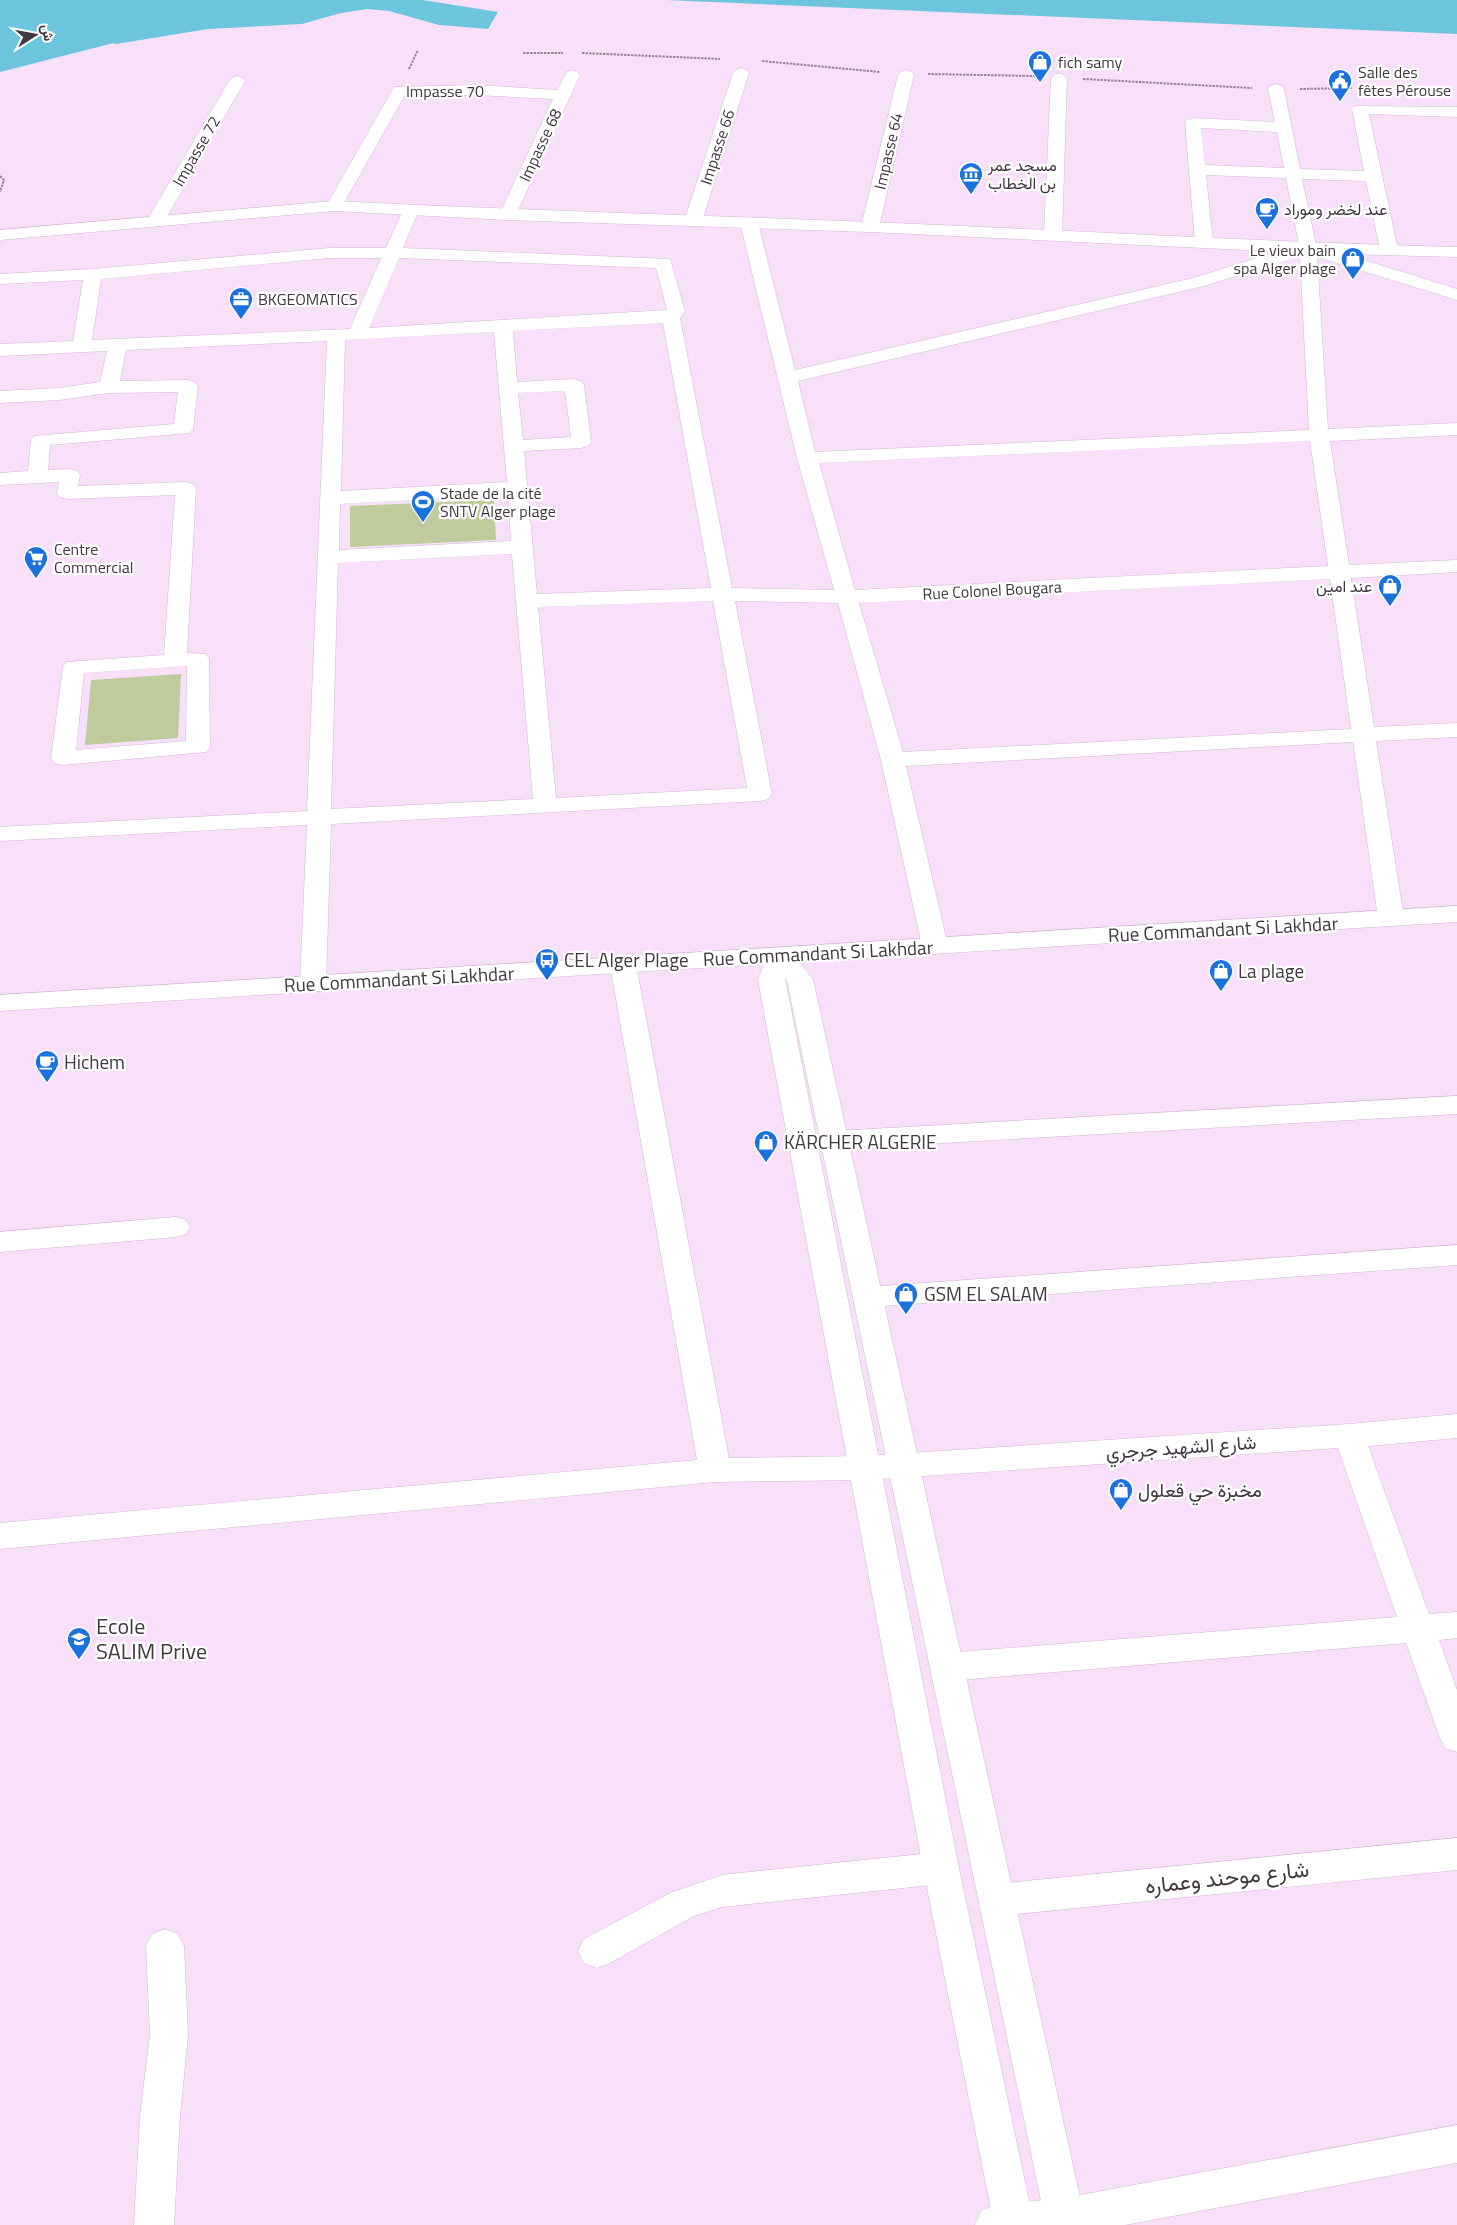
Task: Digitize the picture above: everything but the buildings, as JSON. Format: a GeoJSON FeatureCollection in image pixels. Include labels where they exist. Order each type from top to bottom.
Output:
{"type":"FeatureCollection","features":[{"type":"Feature","properties":{"kind":"street","name":"Impasse 66"},"geometry":{"type":"LineString","coordinates":[[693,221],[741,73]]}},
{"type":"Feature","properties":{"kind":"street","name":"Impasse 64"},"geometry":{"type":"LineString","coordinates":[[870,227],[906,75]]}},
{"type":"Feature","properties":{"kind":"street","name":"Impasse 68"},"geometry":{"type":"LineString","coordinates":[[508,215],[572,76]]}},
{"type":"Feature","properties":{"kind":"street"},"geometry":{"type":"LineString","coordinates":[[1053,235],[1059,78]]}},
{"type":"Feature","properties":{"kind":"street","name":"Impasse 72"},"geometry":{"type":"LineString","coordinates":[[155,222],[237,81]]}},
{"type":"Feature","properties":{"kind":"street"},"geometry":{"type":"LineString","coordinates":[[1352,88],[1360,109],[1389,250]]}},
{"type":"Feature","properties":{"kind":"street"},"geometry":{"type":"LineString","coordinates":[[1276,89],[1308,248],[1319,434],[1391,918]]}},
{"type":"Feature","properties":{"kind":"street","name":"Impasse 70"},"geometry":{"type":"LineString","coordinates":[[334,206],[400,90],[476,90],[563,95]]}},
{"type":"Feature","properties":{"kind":"street"},"geometry":{"type":"LineString","coordinates":[[1360,109],[1457,112]]}},
{"type":"Feature","properties":{"kind":"street"},"geometry":{"type":"LineString","coordinates":[[1204,242],[1193,123],[1283,127]]}},
{"type":"Feature","properties":{"kind":"street"},"geometry":{"type":"LineString","coordinates":[[1197,170],[1373,176]]}},
{"type":"Feature","properties":{"kind":"street"},"geometry":{"type":"LineString","coordinates":[[0,235],[334,206],[508,215],[870,227],[1308,248],[1457,252]]}},
{"type":"Feature","properties":{"kind":"street"},"geometry":{"type":"LineString","coordinates":[[313,984],[330,498],[347,335],[393,253],[411,210]]}},
{"type":"Feature","properties":{"kind":"street"},"geometry":{"type":"LineString","coordinates":[[749,223],[807,458],[893,760],[935,946]]}},
{"type":"Feature","properties":{"kind":"street"},"geometry":{"type":"LineString","coordinates":[[787,378],[1198,282],[1308,248],[1457,295]]}},
{"type":"Feature","properties":{"kind":"street"},"geometry":{"type":"LineString","coordinates":[[0,279],[93,274],[319,254],[393,253],[664,263],[676,310],[671,317],[760,794],[0,834]]}},
{"type":"Feature","properties":{"kind":"street"},"geometry":{"type":"LineString","coordinates":[[82,346],[93,274]]}},
{"type":"Feature","properties":{"kind":"street"},"geometry":{"type":"LineString","coordinates":[[0,350],[347,335],[671,317]]}},
{"type":"Feature","properties":{"kind":"street"},"geometry":{"type":"LineString","coordinates":[[504,326],[545,805]]}},
{"type":"Feature","properties":{"kind":"street"},"geometry":{"type":"LineString","coordinates":[[109,387],[118,345]]}},
{"type":"Feature","properties":{"kind":"street"},"geometry":{"type":"LineString","coordinates":[[509,388],[574,385],[581,442],[514,446]]}},
{"type":"Feature","properties":{"kind":"street"},"geometry":{"type":"LineString","coordinates":[[0,397],[59,394],[109,387],[188,386],[183,430],[41,440],[37,477]]}},
{"type":"Feature","properties":{"kind":"street"},"geometry":{"type":"LineString","coordinates":[[807,458],[1457,429]]}},
{"type":"Feature","properties":{"kind":"street"},"geometry":{"type":"LineString","coordinates":[[0,479],[70,475],[67,493],[186,488],[175,660]]}},
{"type":"Feature","properties":{"kind":"street"},"geometry":{"type":"LineString","coordinates":[[330,498],[517,488]]}},
{"type":"Feature","properties":{"kind":"street"},"geometry":{"type":"LineString","coordinates":[[328,557],[523,548]]}},
{"type":"Feature","properties":{"kind":"street","name":"Rue Colonel Bougara"},"geometry":{"type":"LineString","coordinates":[[527,601],[723,594],[847,597],[1457,566]]}},
{"type":"Feature","properties":{"kind":"street"},"geometry":{"type":"LineString","coordinates":[[198,659],[198,747],[63,758],[74,667],[175,660],[198,659]]}},
{"type":"Feature","properties":{"kind":"street"},"geometry":{"type":"LineString","coordinates":[[893,760],[1457,730]]}},
{"type":"Feature","properties":{"kind":"street","name":"Rue Commandant Si Lakhdar"},"geometry":{"type":"LineString","coordinates":[[0,1003],[1457,914]]}},
{"type":"Feature","properties":{"kind":"street"},"geometry":{"type":"LineString","coordinates":[[1065,2221],[836,1140],[800,979],[780,956],[771,980],[1008,2224],[1065,2221],[1457,2144]]}},
{"type":"Feature","properties":{"kind":"street"},"geometry":{"type":"LineString","coordinates":[[623,965],[715,1470]]}},
{"type":"Feature","properties":{"kind":"street"},"geometry":{"type":"LineString","coordinates":[[836,1140],[1457,1104]]}},
{"type":"Feature","properties":{"kind":"street"},"geometry":{"type":"LineString","coordinates":[[0,1242],[176,1227]]}},
{"type":"Feature","properties":{"kind":"street"},"geometry":{"type":"LineString","coordinates":[[869,1297],[1457,1255]]}},
{"type":"Feature","properties":{"kind":"street","name":"شارع الشهيد جرجري"},"geometry":{"type":"LineString","coordinates":[[0,1536],[715,1470],[865,1468],[1349,1436],[1457,1426]]}},
{"type":"Feature","properties":{"kind":"street"},"geometry":{"type":"LineString","coordinates":[[1349,1436],[1457,1738]]}},
{"type":"Feature","properties":{"kind":"street"},"geometry":{"type":"LineString","coordinates":[[947,1667],[1457,1625]]}},
{"type":"Feature","properties":{"kind":"street","name":"شارع موحند وعماره"},"geometry":{"type":"LineString","coordinates":[[997,1900],[1457,1854]]}},
{"type":"Feature","properties":{"kind":"street"},"geometry":{"type":"LineString","coordinates":[[597,1951],[683,1904],[722,1891],[941,1868]]}},
{"type":"Feature","properties":{"kind":"street"},"geometry":{"type":"LineString","coordinates":[[154,2225],[160,2116],[169,2035],[165,1946]]}},
{"type":"Feature","properties":{"kind":"path"},"geometry":{"type":"LineString","coordinates":[[524,53],[567,53]]}},
{"type":"Feature","properties":{"kind":"path"},"geometry":{"type":"LineString","coordinates":[[575,53],[722,59]]}},
{"type":"Feature","properties":{"kind":"path"},"geometry":{"type":"LineString","coordinates":[[761,61],[906,75],[957,73],[1276,89],[1352,88]]}},
{"type":"Feature","properties":{"kind":"path"},"geometry":{"type":"LineString","coordinates":[[0,176],[4,180],[0,192]]}},
{"type":"Feature","properties":{"kind":"green space","name":"Stade de la cité SNTV Alger plage"},"geometry":{"type":"Polygon","coordinates":[[[494,500],[496,540],[350,547],[350,506],[494,500]]]}},
{"type":"Feature","properties":{"kind":"green space"},"geometry":{"type":"Polygon","coordinates":[[[181,674],[178,738],[85,745],[91,680],[181,674]]]}},
{"type":"Feature","properties":{"kind":"water"},"geometry":{"type":"Polygon","coordinates":[[[0,0],[423,0],[498,12],[488,29],[439,25],[389,11],[367,9],[341,13],[302,24],[208,29],[114,43],[0,72],[0,0]]]}},
{"type":"Feature","properties":{"kind":"water"},"geometry":{"type":"Polygon","coordinates":[[[666,0],[1457,0],[1457,34],[666,0]]]}},
{"type":"Feature","properties":{"kind":"place","name":"fich samy"},"geometry":{"type":"Point","coordinates":[1040,83]}},
{"type":"Feature","properties":{"kind":"place","name":"Salle des fêtes Pérouse"},"geometry":{"type":"Point","coordinates":[1340,102]}},
{"type":"Feature","properties":{"kind":"place","name":"مسجد عمر بن الخطاب"},"geometry":{"type":"Point","coordinates":[971,195]}},
{"type":"Feature","properties":{"kind":"place","name":"عند لخضر وموراد"},"geometry":{"type":"Point","coordinates":[1267,230]}},
{"type":"Feature","properties":{"kind":"place","name":"Le vieux bain spa Alger plage"},"geometry":{"type":"Point","coordinates":[1353,280]}},
{"type":"Feature","properties":{"kind":"place","name":"BKGEOMATICS"},"geometry":{"type":"Point","coordinates":[241,320]}},
{"type":"Feature","properties":{"kind":"place","name":"Stade de la cité SNTV Alger plage"},"geometry":{"type":"Point","coordinates":[423,523]}},
{"type":"Feature","properties":{"kind":"place","name":"Centre Commercial"},"geometry":{"type":"Point","coordinates":[36,579]}},
{"type":"Feature","properties":{"kind":"place","name":"عند امين"},"geometry":{"type":"Point","coordinates":[1390,607]}},
{"type":"Feature","properties":{"kind":"place","name":"CEL Alger Plage"},"geometry":{"type":"Point","coordinates":[547,981]}},
{"type":"Feature","properties":{"kind":"place","name":"La plage"},"geometry":{"type":"Point","coordinates":[1221,992]}},
{"type":"Feature","properties":{"kind":"place","name":"Hichem"},"geometry":{"type":"Point","coordinates":[47,1083]}},
{"type":"Feature","properties":{"kind":"place","name":"KÄRCHER ALGERIE"},"geometry":{"type":"Point","coordinates":[766,1163]}},
{"type":"Feature","properties":{"kind":"place","name":"GSM EL SALAM"},"geometry":{"type":"Point","coordinates":[906,1315]}},
{"type":"Feature","properties":{"kind":"place","name":"مخبزة حي قعلول"},"geometry":{"type":"Point","coordinates":[1121,1511]}},
{"type":"Feature","properties":{"kind":"place","name":"Ecole SALIM Prive"},"geometry":{"type":"Point","coordinates":[79,1660]}}]}
